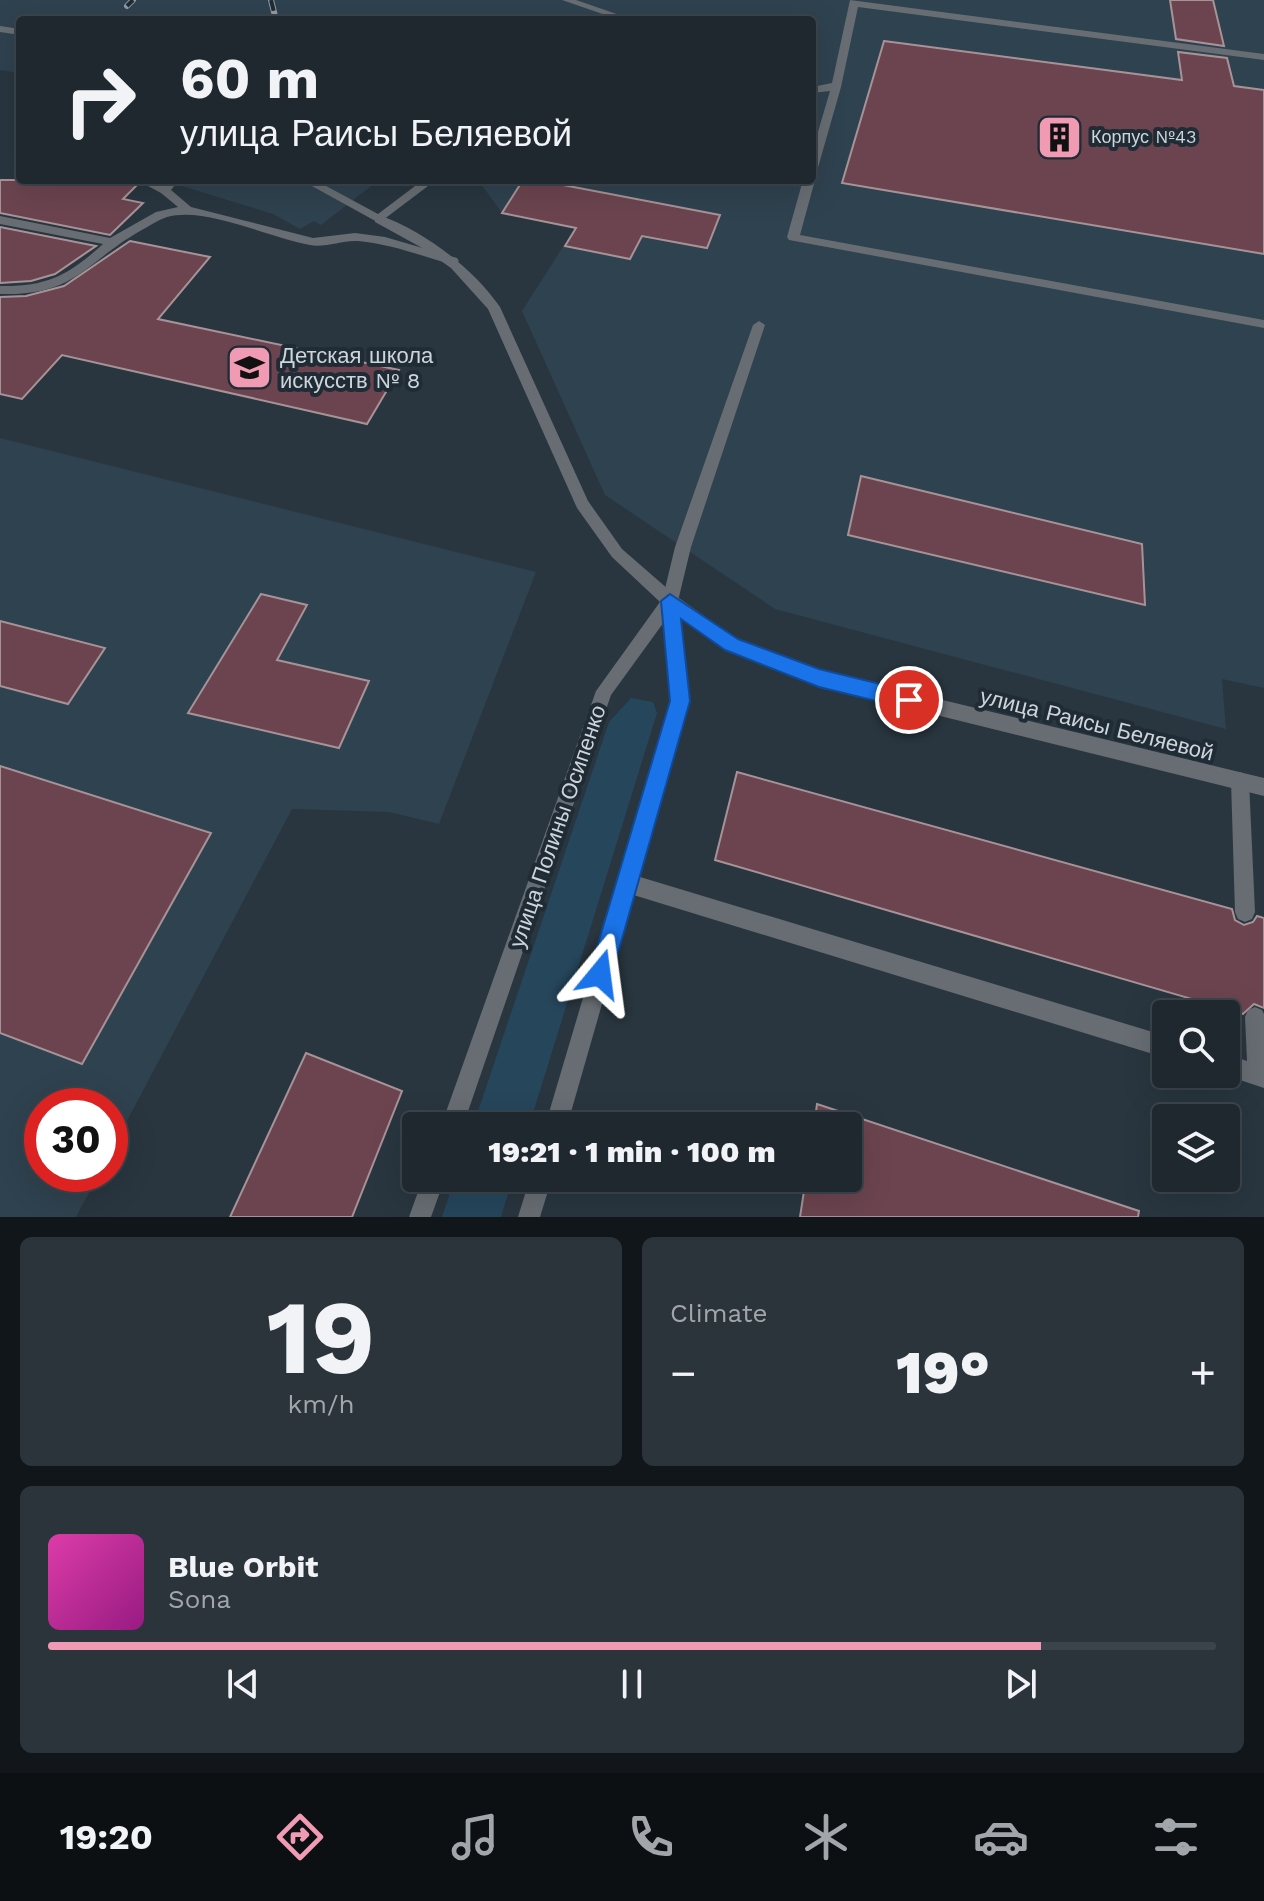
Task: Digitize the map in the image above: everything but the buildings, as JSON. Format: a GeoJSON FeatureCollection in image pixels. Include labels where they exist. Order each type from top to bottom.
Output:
{"type":"FeatureCollection","features":[{"type":"Feature","properties":{"kind":"street"},"geometry":{"type":"LineString","coordinates":[[567,0],[617,16]]}},
{"type":"Feature","properties":{"kind":"street"},"geometry":{"type":"LineString","coordinates":[[816,157],[836,87],[854,2],[1264,57]]}},
{"type":"Feature","properties":{"kind":"street"},"geometry":{"type":"LineString","coordinates":[[816,80],[836,87]]}},
{"type":"Feature","properties":{"kind":"street"},"geometry":{"type":"LineString","coordinates":[[816,90],[836,87]]}},
{"type":"Feature","properties":{"kind":"street"},"geometry":{"type":"LineString","coordinates":[[151,184],[187,209],[313,242],[355,237],[385,241],[455,261]]}},
{"type":"Feature","properties":{"kind":"street"},"geometry":{"type":"LineString","coordinates":[[165,191],[170,184]]}},
{"type":"Feature","properties":{"kind":"street","name":"улица Раисы Беляевой"},"geometry":{"type":"LineString","coordinates":[[314,184],[455,261],[494,307],[582,504],[617,553],[670,601],[732,645],[819,678],[1264,787]]}},
{"type":"Feature","properties":{"kind":"street"},"geometry":{"type":"LineString","coordinates":[[379,219],[425,184]]}},
{"type":"Feature","properties":{"kind":"street"},"geometry":{"type":"LineString","coordinates":[[808,184],[793,237],[1264,324]]}},
{"type":"Feature","properties":{"kind":"street"},"geometry":{"type":"LineString","coordinates":[[0,290],[28,292],[61,283],[83,270],[112,242],[160,215],[187,209]]}},
{"type":"Feature","properties":{"kind":"street"},"geometry":{"type":"LineString","coordinates":[[0,220],[112,242]]}},
{"type":"Feature","properties":{"kind":"street"},"geometry":{"type":"LineString","coordinates":[[560,1112],[680,701],[670,601],[683,547],[759,325]]}},
{"type":"Feature","properties":{"kind":"street","name":"улица Полины Осипенко"},"geometry":{"type":"LineString","coordinates":[[457,1112],[604,691],[670,601]]}},
{"type":"Feature","properties":{"kind":"street"},"geometry":{"type":"LineString","coordinates":[[1240,781],[1245,912]]}},
{"type":"Feature","properties":{"kind":"street"},"geometry":{"type":"LineString","coordinates":[[627,883],[1152,1043]]}},
{"type":"Feature","properties":{"kind":"street"},"geometry":{"type":"LineString","coordinates":[[1240,1069],[1262,1076],[1255,1017]]}},
{"type":"Feature","properties":{"kind":"street"},"geometry":{"type":"LineString","coordinates":[[420,1217],[429,1192]]}},
{"type":"Feature","properties":{"kind":"street"},"geometry":{"type":"LineString","coordinates":[[529,1217],[537,1192]]}},
{"type":"Feature","properties":{"kind":"shaded area"},"geometry":{"type":"Polygon","coordinates":[[[0,0],[1264,0],[1264,688],[1222,679],[1226,729],[775,609],[605,495],[522,311],[575,228],[502,213],[481,184],[816,184],[816,16],[16,16],[16,72],[0,70],[0,0]]]}},
{"type":"Feature","properties":{"kind":"shaded area"},"geometry":{"type":"Polygon","coordinates":[[[374,184],[321,225],[314,221],[300,229],[273,214],[182,186],[374,184]]]}},
{"type":"Feature","properties":{"kind":"shaded area"},"geometry":{"type":"Polygon","coordinates":[[[0,438],[536,572],[439,824],[389,812],[292,809],[128,1119],[128,1088],[24,1088],[24,1192],[89,1192],[76,1217],[0,1217],[0,438]]]}},
{"type":"Feature","properties":{"kind":"shaded area"},"geometry":{"type":"Polygon","coordinates":[[[631,698],[653,702],[657,713],[533,1112],[478,1112],[609,722],[631,698]]]}},
{"type":"Feature","properties":{"kind":"shaded area"},"geometry":{"type":"Polygon","coordinates":[[[450,1192],[509,1192],[501,1217],[442,1217],[450,1192]]]}},
{"type":"Feature","properties":{"kind":"railway"},"geometry":{"type":"LineString","coordinates":[[127,6],[133,0]]}},
{"type":"Feature","properties":{"kind":"railway"},"geometry":{"type":"LineString","coordinates":[[271,0],[275,16]]}},
{"type":"Feature","properties":{"kind":"place","name":"Корпус №43"},"geometry":{"type":"Point","coordinates":[1060,137]}},
{"type":"Feature","properties":{"kind":"place","name":"Детская школа искусств № 8"},"geometry":{"type":"Point","coordinates":[249,368]}},
{"type":"Feature","properties":{"kind":"route"},"geometry":{"type":"LineString","coordinates":[[600,974],[680,701],[670,601],[732,645],[819,678],[909,700]]}}]}
